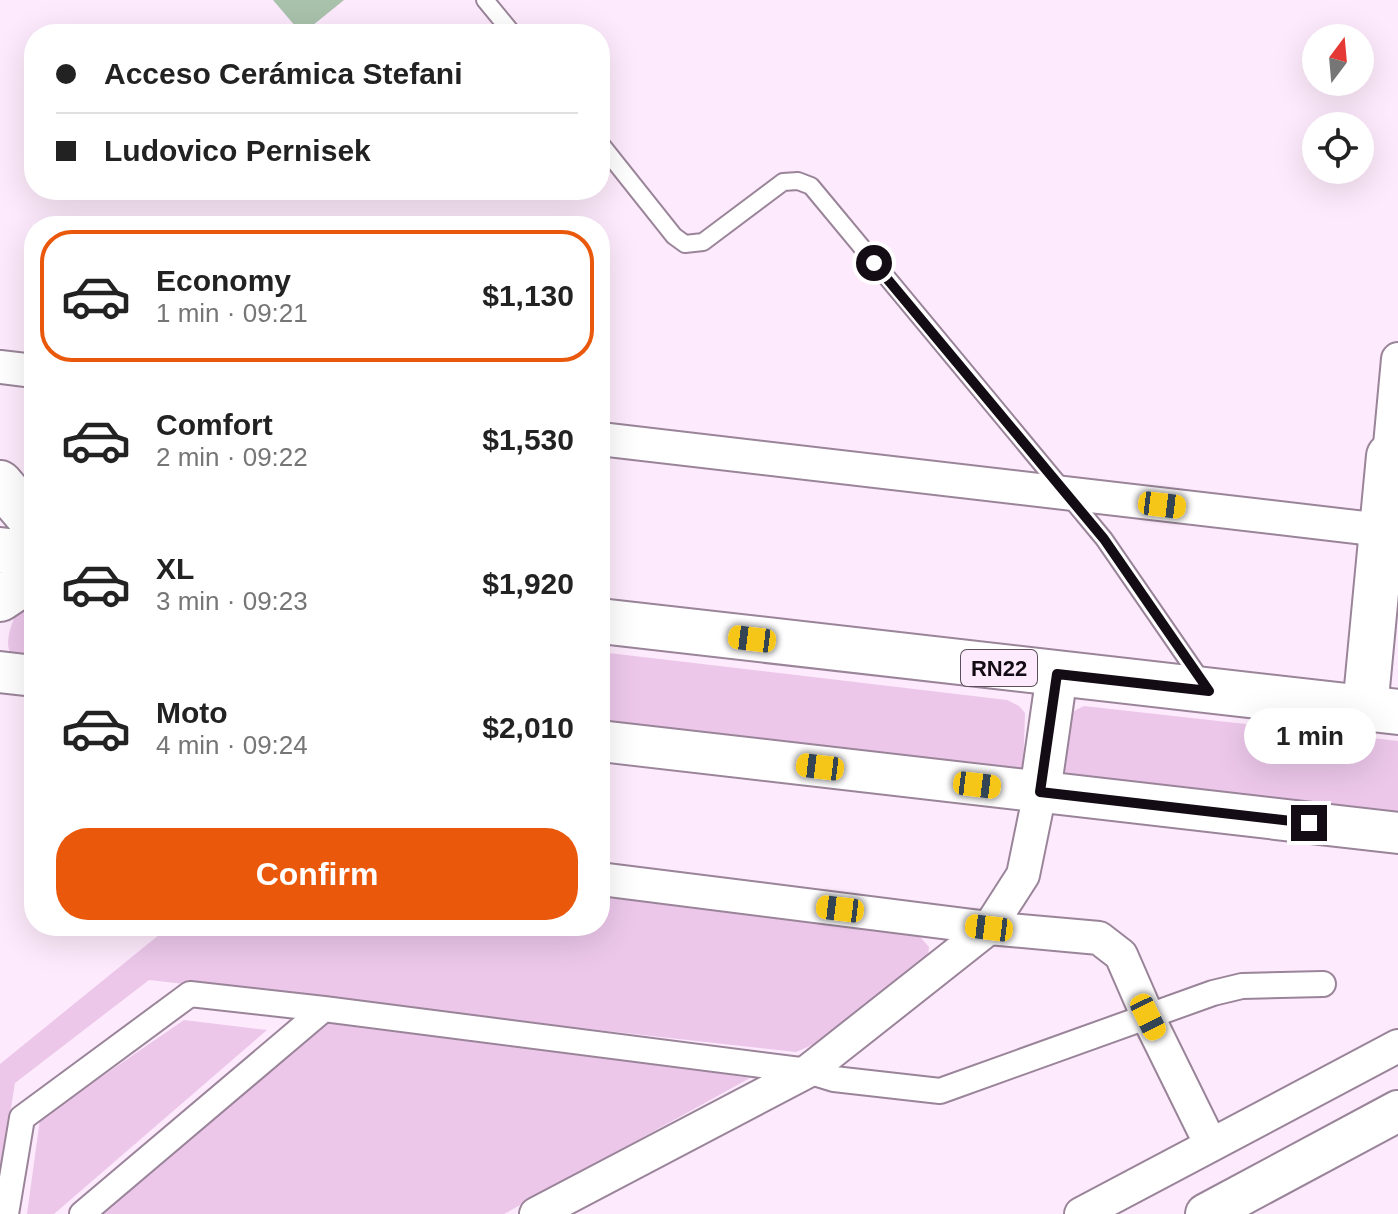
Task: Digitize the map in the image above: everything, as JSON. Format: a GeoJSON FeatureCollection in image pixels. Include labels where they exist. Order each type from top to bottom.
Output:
{"type":"FeatureCollection","features":[{"type":"Feature","properties":{"kind":"main road"},"geometry":{"type":"LineString","coordinates":[[1382,710],[1382,530],[1394,456]]}},
{"type":"Feature","properties":{"kind":"main road"},"geometry":{"type":"LineString","coordinates":[[0,483],[24,511]]}},
{"type":"Feature","properties":{"kind":"main road"},"geometry":{"type":"LineString","coordinates":[[0,550],[24,553]]}},
{"type":"Feature","properties":{"kind":"main road"},"geometry":{"type":"LineString","coordinates":[[0,599],[24,584]]}},
{"type":"Feature","properties":{"kind":"main road","name":"RN22"},"geometry":{"type":"LineString","coordinates":[[610,622],[1382,710]]}},
{"type":"Feature","properties":{"kind":"street"},"geometry":{"type":"LineString","coordinates":[[1394,456],[1398,359]]}},
{"type":"Feature","properties":{"kind":"street"},"geometry":{"type":"LineString","coordinates":[[0,367],[24,370]]}},
{"type":"Feature","properties":{"kind":"street"},"geometry":{"type":"LineString","coordinates":[[610,440],[1382,530]]}},
{"type":"Feature","properties":{"kind":"street"},"geometry":{"type":"LineString","coordinates":[[0,672],[24,675]]}},
{"type":"Feature","properties":{"kind":"street"},"geometry":{"type":"LineString","coordinates":[[536,1214],[808,1071],[989,928],[1023,875],[1040,792],[1057,674]]}},
{"type":"Feature","properties":{"kind":"street"},"geometry":{"type":"LineString","coordinates":[[610,742],[1398,833]]}},
{"type":"Feature","properties":{"kind":"street"},"geometry":{"type":"LineString","coordinates":[[610,880],[989,928],[1099,938],[1121,955],[1211,1145]]}},
{"type":"Feature","properties":{"kind":"street"},"geometry":{"type":"LineString","coordinates":[[6,1214],[22,1118],[190,994],[808,1071],[834,1079],[940,1091],[1242,986],[1323,984]]}},
{"type":"Feature","properties":{"kind":"street"},"geometry":{"type":"LineString","coordinates":[[82,1214],[324,1009]]}},
{"type":"Feature","properties":{"kind":"street"},"geometry":{"type":"LineString","coordinates":[[1081,1214],[1398,1046]]}},
{"type":"Feature","properties":{"kind":"street"},"geometry":{"type":"LineString","coordinates":[[1206,1214],[1398,1111]]}},
{"type":"Feature","properties":{"kind":"lane"},"geometry":{"type":"LineString","coordinates":[[485,0],[505,24]]}},
{"type":"Feature","properties":{"kind":"lane"},"geometry":{"type":"LineString","coordinates":[[610,156],[674,236],[685,244],[703,242],[783,182],[798,181],[811,186],[1115,553],[1209,691]]}},
{"type":"Feature","properties":{"kind":"shaded area"},"geometry":{"type":"Polygon","coordinates":[[[24,605],[24,663],[15,659],[8,647],[12,625],[24,605]]]}},
{"type":"Feature","properties":{"kind":"shaded area"},"geometry":{"type":"Polygon","coordinates":[[[610,653],[1007,700],[1025,713],[1023,771],[610,731],[610,653]]]}},
{"type":"Feature","properties":{"kind":"shaded area"},"geometry":{"type":"Polygon","coordinates":[[[1084,706],[1398,741],[1398,823],[1070,783],[1064,767],[1066,738],[1074,711],[1084,706]]]}},
{"type":"Feature","properties":{"kind":"shaded area"},"geometry":{"type":"Polygon","coordinates":[[[610,898],[916,932],[929,947],[927,966],[837,1034],[796,1052],[149,980],[15,1083],[0,1176],[0,1064],[158,936],[610,936],[610,898]]]}},
{"type":"Feature","properties":{"kind":"shaded area"},"geometry":{"type":"Polygon","coordinates":[[[324,1015],[750,1078],[504,1214],[88,1214],[324,1015]]]}},
{"type":"Feature","properties":{"kind":"shaded area"},"geometry":{"type":"Polygon","coordinates":[[[184,1020],[267,1030],[54,1214],[27,1214],[40,1119],[184,1020]]]}},
{"type":"Feature","properties":{"kind":"building"},"geometry":{"type":"Polygon","coordinates":[[[273,0],[344,0],[314,24],[293,24],[273,0]]]}},
{"type":"Feature","properties":{"kind":"route"},"geometry":{"type":"LineString","coordinates":[[874,263],[1104,539],[1209,691],[1057,674],[1040,792],[1309,823]]}}]}
